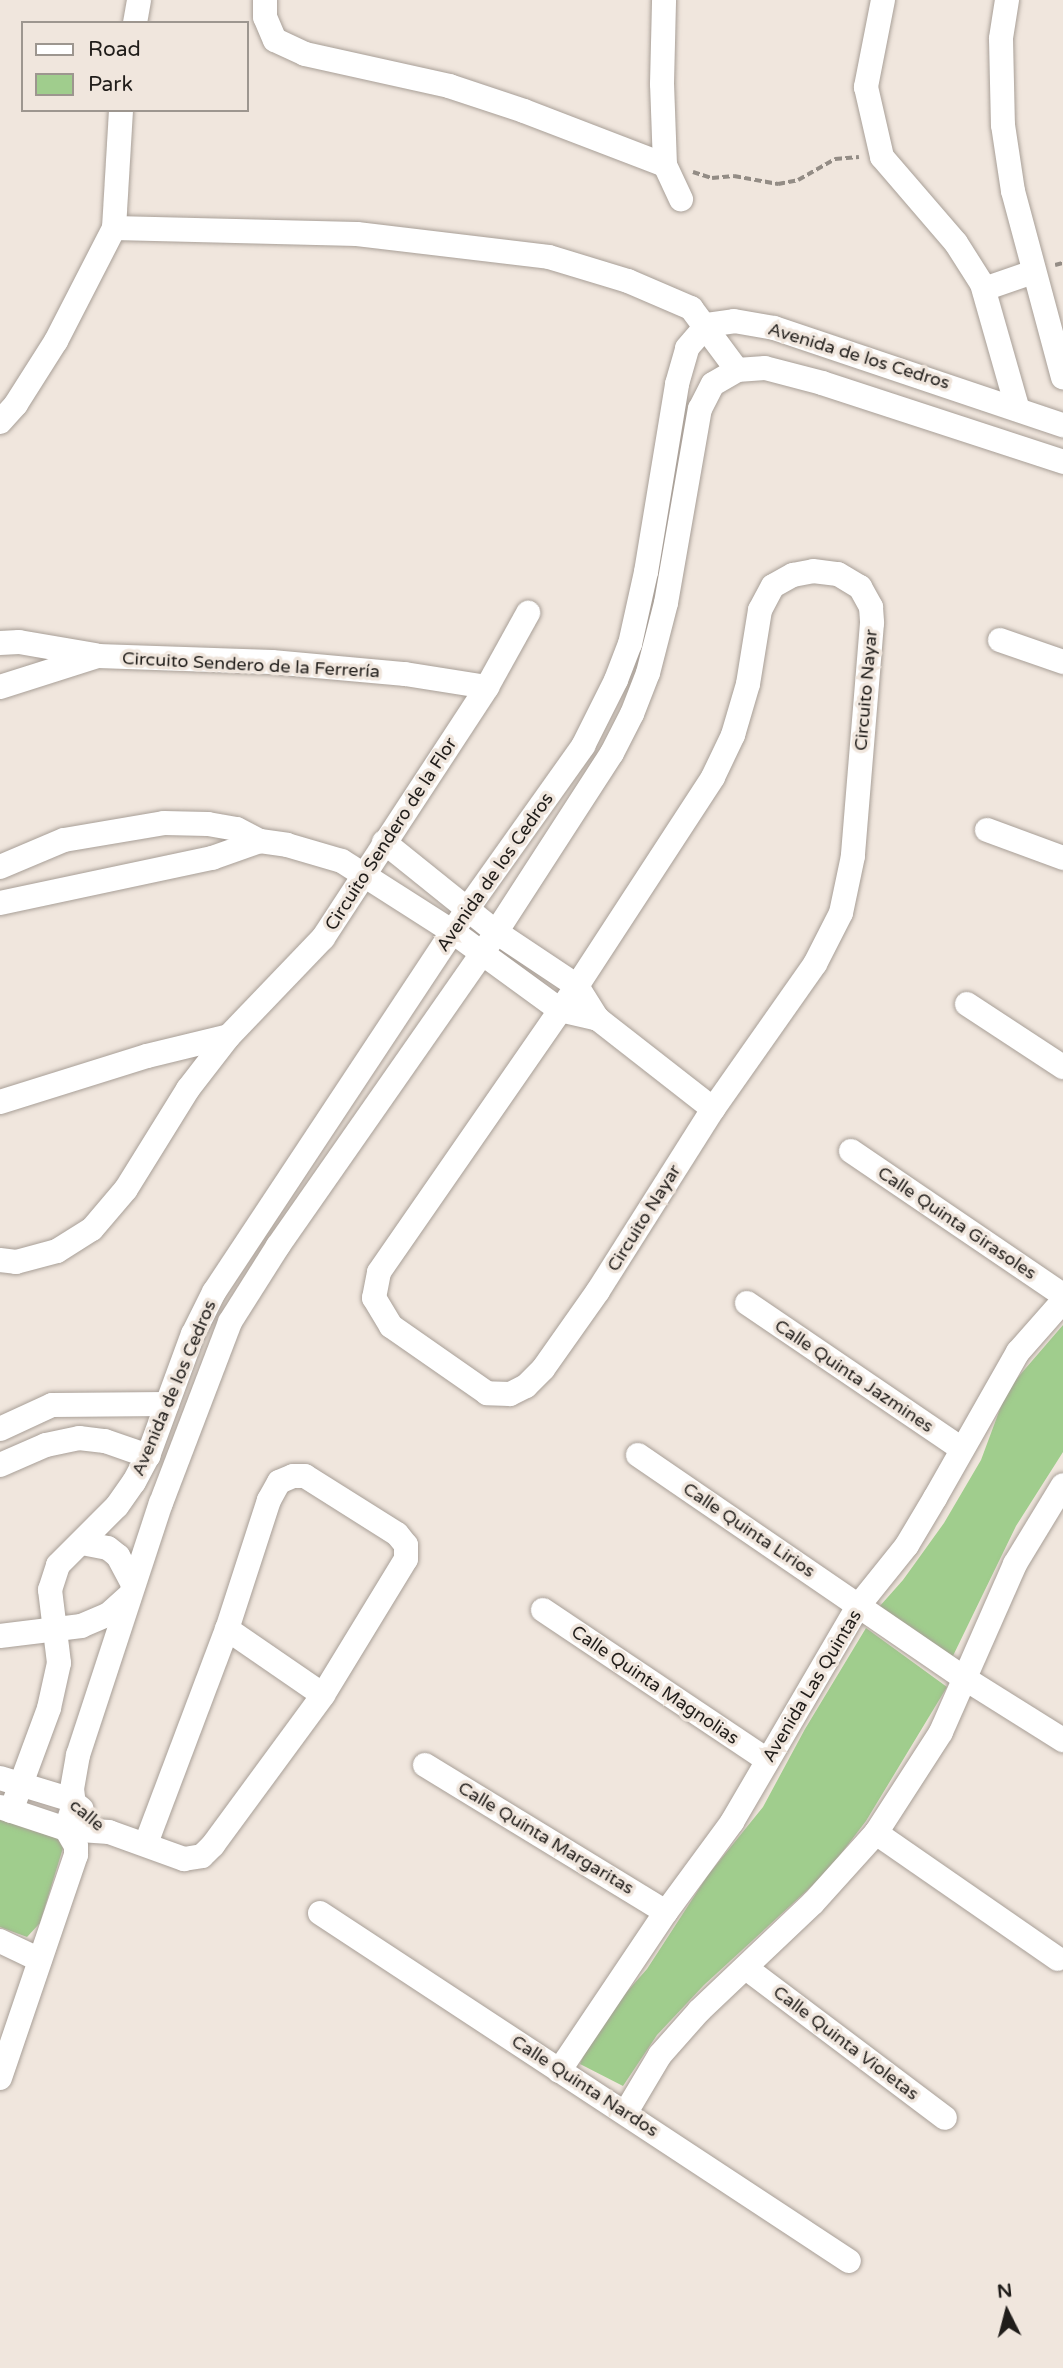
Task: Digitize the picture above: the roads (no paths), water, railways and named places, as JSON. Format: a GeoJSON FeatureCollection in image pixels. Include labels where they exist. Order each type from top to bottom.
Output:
{"type":"FeatureCollection","features":[{"type":"Feature","properties":{"kind":"street"},"geometry":{"type":"LineString","coordinates":[[135,21],[139,0]]}},
{"type":"Feature","properties":{"kind":"street"},"geometry":{"type":"LineString","coordinates":[[265,0],[265,18],[275,40],[305,54],[449,86],[665,164]]}},
{"type":"Feature","properties":{"kind":"street"},"geometry":{"type":"LineString","coordinates":[[664,0],[662,84],[665,164],[681,200]]}},
{"type":"Feature","properties":{"kind":"street"},"geometry":{"type":"LineString","coordinates":[[883,0],[866,87],[882,157],[956,243],[984,289],[1017,407]]}},
{"type":"Feature","properties":{"kind":"street"},"geometry":{"type":"LineString","coordinates":[[1007,0],[1001,39],[1003,125],[1013,191],[1063,377]]}},
{"type":"Feature","properties":{"kind":"street"},"geometry":{"type":"LineString","coordinates":[[0,422],[16,404],[57,341],[114,228],[121,112]]}},
{"type":"Feature","properties":{"kind":"street"},"geometry":{"type":"LineString","coordinates":[[114,228],[358,234],[510,250],[589,268],[653,290],[691,308],[707,325],[737,370]]}},
{"type":"Feature","properties":{"kind":"street"},"geometry":{"type":"LineString","coordinates":[[984,289],[1033,272]]}},
{"type":"Feature","properties":{"kind":"street","name":"Avenida de los Cedros"},"geometry":{"type":"LineString","coordinates":[[6,1809],[10,1781],[49,1708],[59,1663],[50,1590],[58,1565],[117,1506],[148,1456],[193,1334],[214,1292],[468,908],[583,746],[616,680],[629,644],[646,572],[677,384],[687,348],[707,325],[734,321],[774,328],[1017,407],[1063,425]]}},
{"type":"Feature","properties":{"kind":"street","name":"Avenida de los Cedros"},"geometry":{"type":"LineString","coordinates":[[66,1829],[73,1801],[78,1755],[131,1590],[230,1322],[251,1286],[482,954],[612,753],[632,714],[648,673],[666,603],[700,409],[713,384],[737,370],[765,368],[822,383],[1063,462]]}},
{"type":"Feature","properties":{"kind":"street","name":"Circuito Nayar"},"geometry":{"type":"LineString","coordinates":[[813,571],[838,574],[860,587],[871,607],[872,645],[853,856],[841,913],[815,964],[713,1109],[598,1291],[543,1369],[526,1386],[510,1394],[487,1393],[391,1326],[374,1298],[375,1284],[379,1272],[577,986],[713,777],[737,722],[748,684],[760,610],[773,586],[793,575],[813,571]]}},
{"type":"Feature","properties":{"kind":"street","name":"Circuito Sendero de la Flor"},"geometry":{"type":"LineString","coordinates":[[0,1260],[16,1262],[57,1251],[92,1229],[126,1189],[188,1089],[229,1036],[323,938],[487,687],[528,613]]}},
{"type":"Feature","properties":{"kind":"street"},"geometry":{"type":"LineString","coordinates":[[1000,640],[1063,662]]}},
{"type":"Feature","properties":{"kind":"street","name":"Circuito Sendero de la Ferrería"},"geometry":{"type":"LineString","coordinates":[[0,643],[19,642],[98,656],[272,662],[405,674],[487,687]]}},
{"type":"Feature","properties":{"kind":"street","name":"Circuito Sendero de la Ferrería"},"geometry":{"type":"LineString","coordinates":[[0,687],[98,656]]}},
{"type":"Feature","properties":{"kind":"street"},"geometry":{"type":"LineString","coordinates":[[0,867],[64,839],[164,823],[208,824],[237,829],[260,841],[305,849],[342,861],[453,932],[560,1010],[598,1019]]}},
{"type":"Feature","properties":{"kind":"street"},"geometry":{"type":"LineString","coordinates":[[987,830],[1063,858]]}},
{"type":"Feature","properties":{"kind":"street"},"geometry":{"type":"LineString","coordinates":[[0,903],[212,858],[260,841]]}},
{"type":"Feature","properties":{"kind":"street"},"geometry":{"type":"LineString","coordinates":[[384,842],[496,932],[577,986],[598,1019],[713,1109]]}},
{"type":"Feature","properties":{"kind":"street"},"geometry":{"type":"LineString","coordinates":[[967,1003],[1063,1067]]}},
{"type":"Feature","properties":{"kind":"street"},"geometry":{"type":"LineString","coordinates":[[0,1102],[146,1056],[229,1036]]}},
{"type":"Feature","properties":{"kind":"street","name":"Calle Quinta Girasoles"},"geometry":{"type":"LineString","coordinates":[[851,1151],[1063,1295]]}},
{"type":"Feature","properties":{"kind":"street","name":"Avenida Las Quintas"},"geometry":{"type":"LineString","coordinates":[[559,2070],[666,1912],[732,1822],[859,1605],[907,1545],[1018,1352],[1063,1301]]}},
{"type":"Feature","properties":{"kind":"street","name":"Calle Quinta Jazmines"},"geometry":{"type":"LineString","coordinates":[[747,1303],[962,1449]]}},
{"type":"Feature","properties":{"kind":"street"},"geometry":{"type":"LineString","coordinates":[[0,1429],[30,1413],[67,1403],[163,1416],[187,1437]]}},
{"type":"Feature","properties":{"kind":"street"},"geometry":{"type":"LineString","coordinates":[[30,1413],[46,1445]]}},
{"type":"Feature","properties":{"kind":"street"},"geometry":{"type":"LineString","coordinates":[[0,1465],[46,1445],[79,1438],[105,1441],[148,1456]]}},
{"type":"Feature","properties":{"kind":"street","name":"Calle Quinta Lirios"},"geometry":{"type":"LineString","coordinates":[[638,1455],[964,1678],[1063,1740]]}},
{"type":"Feature","properties":{"kind":"street"},"geometry":{"type":"LineString","coordinates":[[109,1832],[146,1843],[184,1859],[202,1856],[225,1831],[323,1695],[403,1569],[406,1545],[397,1534],[305,1476],[293,1476],[279,1482],[269,1500],[227,1629],[146,1843]]}},
{"type":"Feature","properties":{"kind":"street"},"geometry":{"type":"LineString","coordinates":[[626,2112],[660,2055],[699,2011],[813,1903],[876,1833],[941,1732],[1015,1564],[1055,1515],[1063,1485]]}},
{"type":"Feature","properties":{"kind":"street"},"geometry":{"type":"LineString","coordinates":[[0,1636],[56,1631],[96,1621],[109,1614],[131,1590],[118,1556],[108,1548],[82,1543]]}},
{"type":"Feature","properties":{"kind":"street","name":"Calle Quinta Magnolias"},"geometry":{"type":"LineString","coordinates":[[543,1610],[768,1760]]}},
{"type":"Feature","properties":{"kind":"street"},"geometry":{"type":"LineString","coordinates":[[227,1629],[323,1695]]}},
{"type":"Feature","properties":{"kind":"street","name":"Calle Quinta Margaritas"},"geometry":{"type":"LineString","coordinates":[[425,1765],[666,1912]]}},
{"type":"Feature","properties":{"kind":"street","name":"calle"},"geometry":{"type":"LineString","coordinates":[[10,1781],[73,1801],[109,1832]]}},
{"type":"Feature","properties":{"kind":"street","name":"calle"},"geometry":{"type":"LineString","coordinates":[[6,1809],[66,1829],[109,1832]]}},
{"type":"Feature","properties":{"kind":"street"},"geometry":{"type":"LineString","coordinates":[[0,2078],[76,1856],[76,1846],[66,1829]]}},
{"type":"Feature","properties":{"kind":"street"},"geometry":{"type":"LineString","coordinates":[[876,1833],[1058,1959]]}},
{"type":"Feature","properties":{"kind":"street","name":"Calle Quinta Nardos"},"geometry":{"type":"LineString","coordinates":[[320,1913],[849,2261]]}},
{"type":"Feature","properties":{"kind":"street"},"geometry":{"type":"LineString","coordinates":[[0,1941],[40,1960]]}},
{"type":"Feature","properties":{"kind":"street","name":"Calle Quinta Violetas"},"geometry":{"type":"LineString","coordinates":[[746,1968],[945,2118]]}}]}
